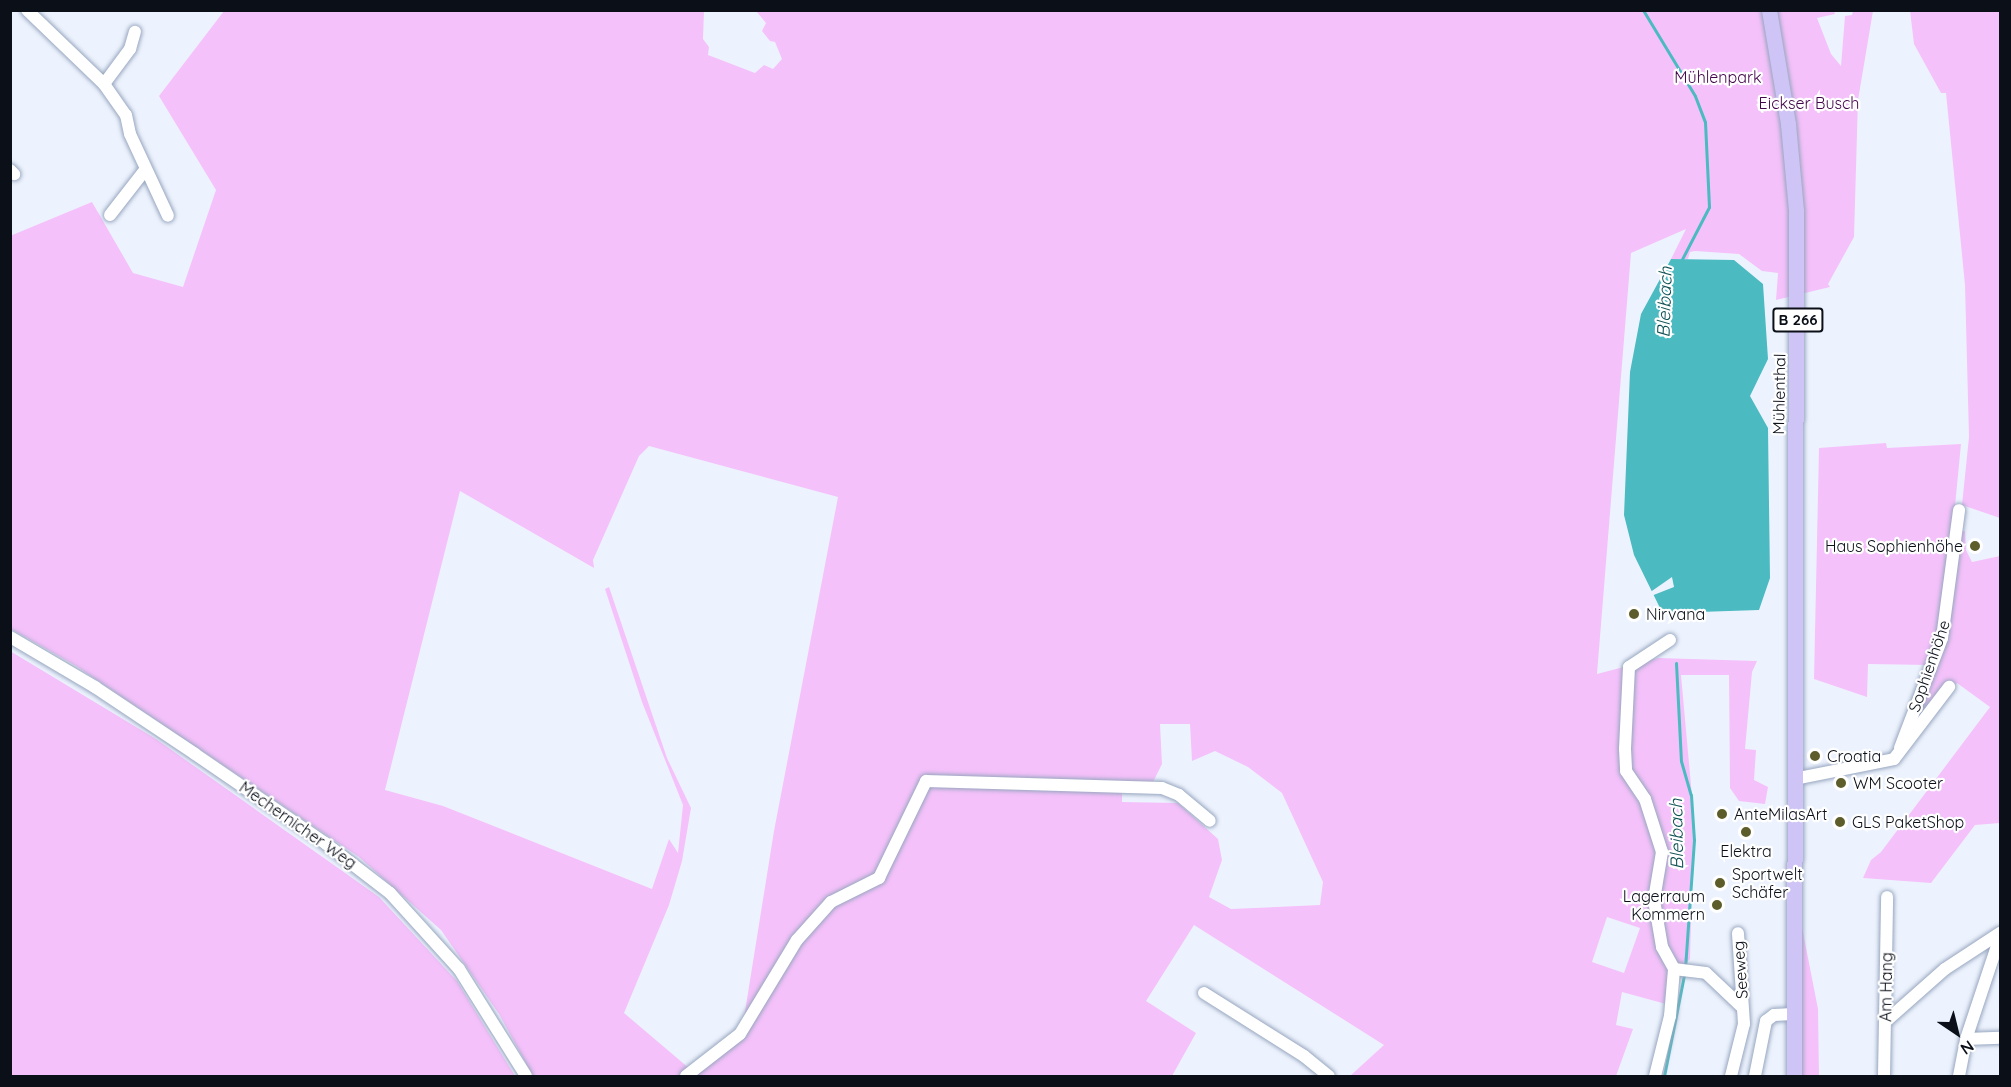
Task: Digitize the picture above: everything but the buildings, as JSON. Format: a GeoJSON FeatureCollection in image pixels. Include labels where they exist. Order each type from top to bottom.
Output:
{"type":"FeatureCollection","features":[{"type":"Feature","properties":{"kind":"main road","name":"Mühlenthal"},"geometry":{"type":"LineString","coordinates":[[1769,10],[1788,124],[1796,210],[1794,779]]}},
{"type":"Feature","properties":{"kind":"main road","name":"B 266"},"geometry":{"type":"LineString","coordinates":[[1794,779],[1794,1077]]}},
{"type":"Feature","properties":{"kind":"street"},"geometry":{"type":"LineString","coordinates":[[27,10],[104,84],[126,115],[145,170],[168,216]]}},
{"type":"Feature","properties":{"kind":"street"},"geometry":{"type":"LineString","coordinates":[[104,84],[130,49],[135,32]]}},
{"type":"Feature","properties":{"kind":"street"},"geometry":{"type":"LineString","coordinates":[[110,215],[145,170]]}},
{"type":"Feature","properties":{"kind":"street","name":"Sophienhöhe"},"geometry":{"type":"LineString","coordinates":[[1900,748],[1942,638],[1959,510]]}},
{"type":"Feature","properties":{"kind":"street","name":"Mechernicher Weg"},"geometry":{"type":"LineString","coordinates":[[10,637],[195,754],[325,843],[390,893],[459,969],[526,1077]]}},
{"type":"Feature","properties":{"kind":"street"},"geometry":{"type":"LineString","coordinates":[[1655,1077],[1681,969],[1662,947],[1654,900],[1662,852],[1654,821],[1626,771],[1629,723],[1625,693],[1632,663],[1670,640]]}},
{"type":"Feature","properties":{"kind":"street"},"geometry":{"type":"LineString","coordinates":[[1794,779],[1880,764],[1894,759],[1900,748],[1950,687]]}},
{"type":"Feature","properties":{"kind":"street"},"geometry":{"type":"LineString","coordinates":[[686,1077],[740,1034],[797,940],[831,902],[879,878],[926,781],[1162,789],[1179,795],[1210,821]]}},
{"type":"Feature","properties":{"kind":"street","name":"Am Hang"},"geometry":{"type":"LineString","coordinates":[[1884,1077],[1887,897]]}},
{"type":"Feature","properties":{"kind":"street","name":"Seeweg"},"geometry":{"type":"LineString","coordinates":[[1731,1077],[1744,1024],[1738,933]]}},
{"type":"Feature","properties":{"kind":"street"},"geometry":{"type":"LineString","coordinates":[[1885,1022],[1945,969],[2001,935]]}},
{"type":"Feature","properties":{"kind":"street"},"geometry":{"type":"LineString","coordinates":[[1959,1077],[1966,1039],[2001,935]]}},
{"type":"Feature","properties":{"kind":"street","name":"Seeweg"},"geometry":{"type":"LineString","coordinates":[[1681,969],[1706,973],[1742,1008]]}},
{"type":"Feature","properties":{"kind":"street"},"geometry":{"type":"LineString","coordinates":[[1204,993],[1304,1056],[1329,1077]]}},
{"type":"Feature","properties":{"kind":"street"},"geometry":{"type":"LineString","coordinates":[[1755,1077],[1766,1022],[1774,1015],[1793,1014]]}},
{"type":"Feature","properties":{"kind":"street"},"geometry":{"type":"LineString","coordinates":[[1966,1039],[2001,1038]]}},
{"type":"Feature","properties":{"kind":"green space"},"geometry":{"type":"Polygon","coordinates":[[[224,11],[704,11],[703,39],[709,47],[708,55],[755,73],[764,65],[773,69],[782,59],[775,42],[770,41],[762,31],[766,23],[756,11],[1834,11],[1835,14],[1817,18],[1831,54],[1841,66],[1845,16],[1852,15],[1853,11],[1873,11],[1858,100],[1854,237],[1828,284],[1830,287],[1776,300],[1778,273],[1762,271],[1739,254],[1695,251],[1690,252],[1688,259],[1671,259],[1686,229],[1631,253],[1597,674],[1658,658],[1757,661],[1752,672],[1745,749],[1756,750],[1754,780],[1768,787],[1765,804],[1739,801],[1730,788],[1729,675],[1681,675],[1694,818],[1690,959],[1668,981],[1666,1004],[1622,992],[1616,1025],[1633,1029],[1616,1076],[1350,1076],[1384,1045],[1194,925],[1146,1001],[1196,1033],[1172,1076],[533,1076],[499,1014],[441,930],[359,857],[76,666],[11,629],[10,236],[92,202],[133,273],[183,287],[216,190],[159,96],[224,11]],[[649,446],[639,456],[593,560],[594,568],[460,491],[385,790],[443,806],[652,889],[669,839],[678,853],[683,805],[642,702],[605,589],[609,587],[667,758],[691,808],[682,861],[669,905],[624,1013],[690,1069],[743,1024],[774,831],[838,497],[649,446]],[[1160,724],[1162,764],[1151,786],[1122,791],[1122,802],[1178,803],[1218,839],[1222,860],[1209,897],[1231,909],[1320,905],[1323,882],[1282,793],[1248,767],[1215,751],[1192,761],[1190,724],[1160,724]],[[1607,917],[1592,962],[1624,973],[1640,928],[1607,917]]]}},
{"type":"Feature","properties":{"kind":"green space"},"geometry":{"type":"Polygon","coordinates":[[[1910,11],[2000,11],[2000,518],[1962,505],[1969,437],[1965,285],[1946,93],[1941,93],[1914,44],[1910,11]]]}},
{"type":"Feature","properties":{"kind":"green space"},"geometry":{"type":"Polygon","coordinates":[[[1886,443],[1887,448],[1961,444],[1945,610],[1929,665],[1868,664],[1867,697],[1814,679],[1819,448],[1886,443]]]}},
{"type":"Feature","properties":{"kind":"green space"},"geometry":{"type":"Polygon","coordinates":[[[1956,531],[1965,531],[1966,550],[1972,562],[2000,556],[2000,823],[1975,825],[1931,883],[1863,878],[1871,860],[1881,852],[1990,707],[1957,683],[1910,735],[1939,652],[1956,531]]]}},
{"type":"Feature","properties":{"kind":"green space"},"geometry":{"type":"Polygon","coordinates":[[[10,651],[156,739],[379,897],[457,981],[515,1076],[11,1076],[10,651]]]}},
{"type":"Feature","properties":{"kind":"green space"},"geometry":{"type":"Polygon","coordinates":[[[1801,922],[1818,1009],[1819,1076],[1801,1076],[1801,922]]]}},
{"type":"Feature","properties":{"kind":"water"},"geometry":{"type":"Polygon","coordinates":[[[1671,259],[1734,260],[1763,284],[1768,359],[1750,396],[1768,428],[1770,578],[1759,610],[1669,613],[1660,608],[1634,555],[1624,515],[1630,372],[1641,314],[1671,259]]]}},
{"type":"Feature","properties":{"kind":"pier"},"geometry":{"type":"Polygon","coordinates":[[[1672,577],[1674,587],[1651,596],[1649,593],[1672,577]]]}},
{"type":"Feature","properties":{"kind":"waterway","name":"Bleibach"},"geometry":{"type":"LineString","coordinates":[[1643,10],[1695,96],[1705,122],[1709,207],[1680,263]]}},
{"type":"Feature","properties":{"kind":"waterway","name":"Bleibach"},"geometry":{"type":"LineString","coordinates":[[1676,663],[1681,761],[1691,795],[1694,840],[1685,968]]}},
{"type":"Feature","properties":{"kind":"waterway","name":"Bleibach"},"geometry":{"type":"LineString","coordinates":[[1664,1076],[1684,975]]}},
{"type":"Feature","properties":{"kind":"place","name":"Haus Sophienhöhe"},"geometry":{"type":"Point","coordinates":[1975,546]}},
{"type":"Feature","properties":{"kind":"place","name":"Nirvana"},"geometry":{"type":"Point","coordinates":[1634,614]}},
{"type":"Feature","properties":{"kind":"place","name":"Croatia"},"geometry":{"type":"Point","coordinates":[1815,756]}},
{"type":"Feature","properties":{"kind":"place","name":"WM Scooter"},"geometry":{"type":"Point","coordinates":[1841,783]}},
{"type":"Feature","properties":{"kind":"place","name":"AnteMilasArt"},"geometry":{"type":"Point","coordinates":[1722,814]}},
{"type":"Feature","properties":{"kind":"place","name":"GLS PaketShop"},"geometry":{"type":"Point","coordinates":[1840,822]}},
{"type":"Feature","properties":{"kind":"place","name":"Elektra"},"geometry":{"type":"Point","coordinates":[1746,832]}},
{"type":"Feature","properties":{"kind":"place","name":"Sportwelt Schäfer"},"geometry":{"type":"Point","coordinates":[1720,883]}},
{"type":"Feature","properties":{"kind":"place","name":"Lagerraum Kommern"},"geometry":{"type":"Point","coordinates":[1717,905]}},
{"type":"Feature","properties":{"kind":"park label","name":"Mühlenpark"},"geometry":{"type":"Point","coordinates":[1718,77]}},
{"type":"Feature","properties":{"kind":"park label","name":"Eickser Busch"},"geometry":{"type":"Point","coordinates":[1809,103]}}]}
